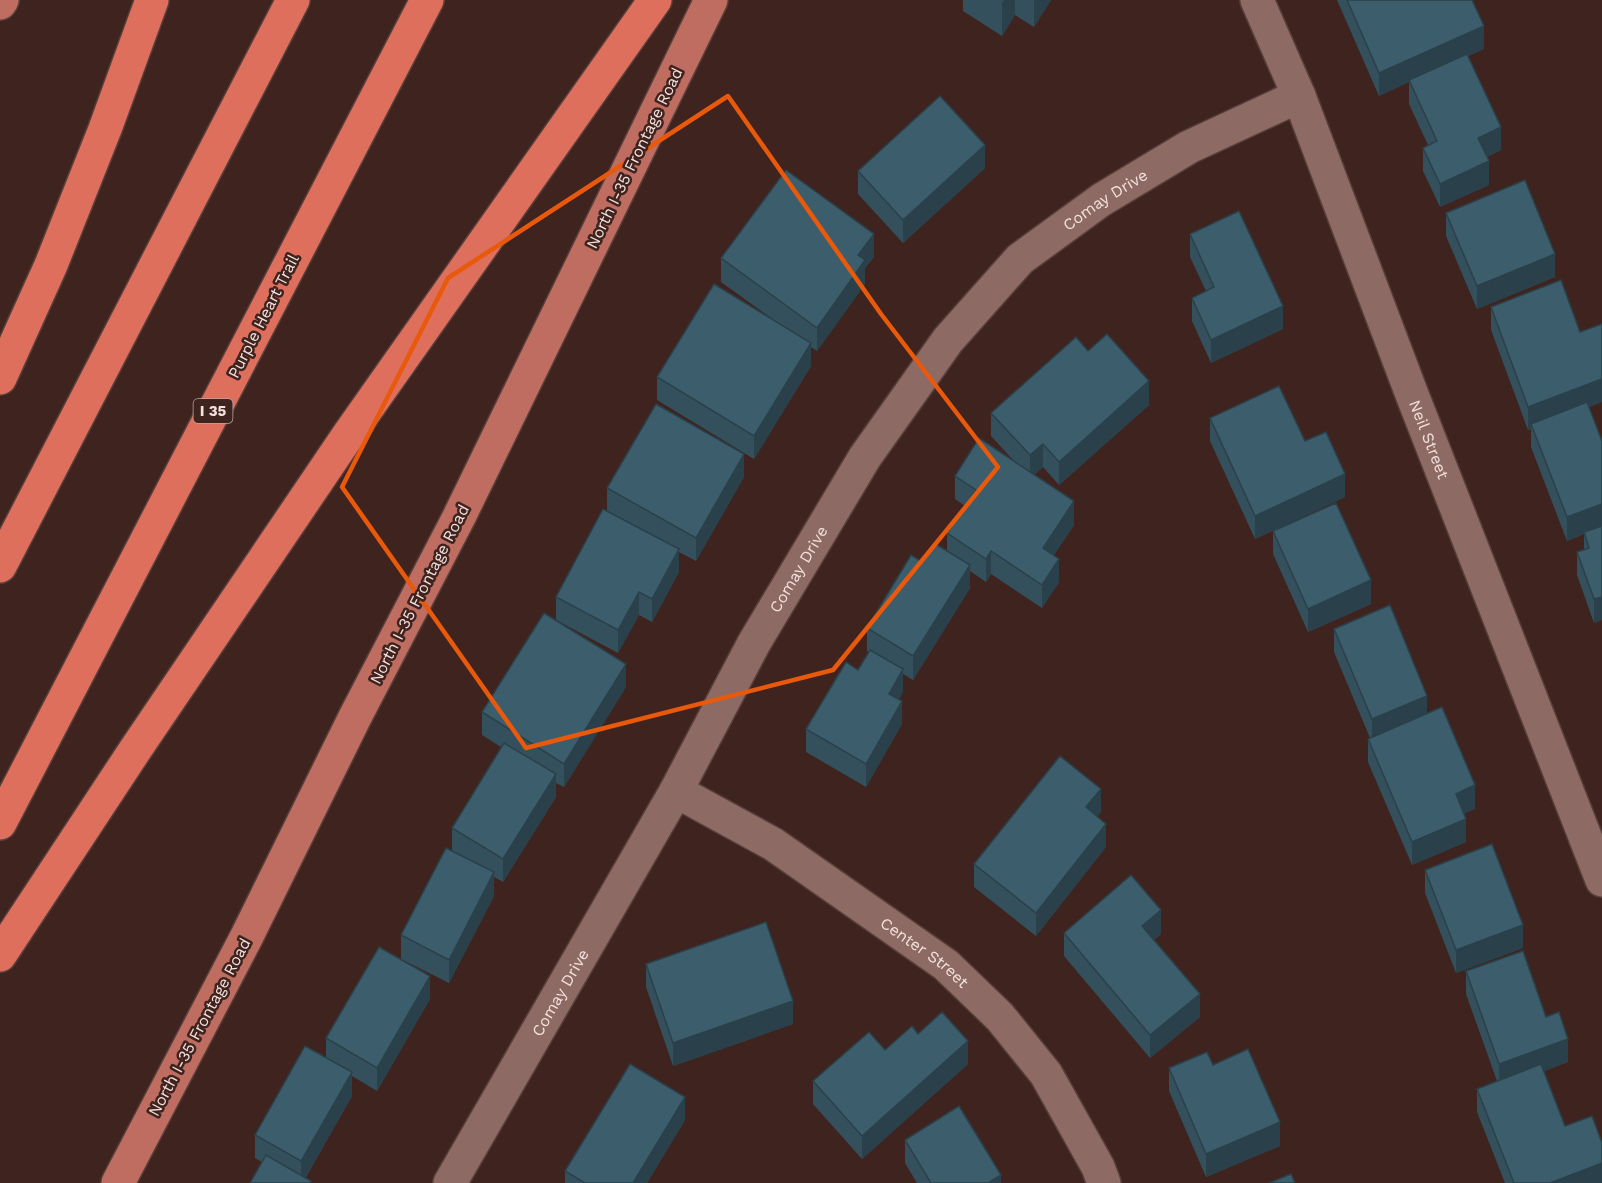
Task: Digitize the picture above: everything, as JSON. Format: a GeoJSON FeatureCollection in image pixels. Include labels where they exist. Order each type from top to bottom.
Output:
{"type":"FeatureCollection","features":[{"type":"Feature","properties":{"kind":"highway"},"geometry":{"type":"LineString","coordinates":[[0,378],[51,265],[105,129],[152,0]]}},
{"type":"Feature","properties":{"kind":"highway"},"geometry":{"type":"LineString","coordinates":[[0,566],[293,0]]}},
{"type":"Feature","properties":{"kind":"highway","name":"Purple Heart Trail"},"geometry":{"type":"LineString","coordinates":[[0,823],[427,0]]}},
{"type":"Feature","properties":{"kind":"highway"},"geometry":{"type":"LineString","coordinates":[[0,955],[142,740],[350,434],[655,0]]}},
{"type":"Feature","properties":{"kind":"main road","name":"North I-35 Frontage Road"},"geometry":{"type":"LineString","coordinates":[[118,1183],[247,936],[355,717],[459,517],[711,0]]}},
{"type":"Feature","properties":{"kind":"street","name":"Neil Street"},"geometry":{"type":"LineString","coordinates":[[1257,0],[1299,96],[1411,392],[1602,880]]}},
{"type":"Feature","properties":{"kind":"street","name":"Comay Drive"},"geometry":{"type":"LineString","coordinates":[[450,1183],[676,791],[754,642],[865,458],[948,340],[1020,259],[1101,200],[1189,147],[1299,96]]}},
{"type":"Feature","properties":{"kind":"street","name":"Center Street"},"geometry":{"type":"LineString","coordinates":[[676,791],[773,844],[946,965],[1000,1017],[1046,1074],[1098,1167],[1104,1183]]}},
{"type":"Feature","properties":{"kind":"highlighted area"},"geometry":{"type":"Polygon","coordinates":[[[728,96],[881,314],[998,467],[833,670],[526,748],[342,487],[448,278],[728,96]]]}},
{"type":"Feature","properties":{"kind":"building"},"geometry":{"type":"Polygon","coordinates":[[[1347,0],[1472,0],[1484,26],[1379,73],[1347,0]]]}},
{"type":"Feature","properties":{"kind":"building"},"geometry":{"type":"Polygon","coordinates":[[[1467,54],[1501,127],[1478,138],[1489,161],[1440,184],[1423,148],[1437,141],[1409,80],[1467,54]]]}},
{"type":"Feature","properties":{"kind":"building"},"geometry":{"type":"Polygon","coordinates":[[[940,96],[985,145],[903,220],[858,171],[940,96]]]}},
{"type":"Feature","properties":{"kind":"building"},"geometry":{"type":"Polygon","coordinates":[[[786,170],[874,234],[858,255],[865,260],[817,328],[721,258],[786,170]]]}},
{"type":"Feature","properties":{"kind":"building"},"geometry":{"type":"Polygon","coordinates":[[[1525,180],[1555,254],[1477,286],[1446,213],[1525,180]]]}},
{"type":"Feature","properties":{"kind":"building"},"geometry":{"type":"Polygon","coordinates":[[[1239,211],[1283,306],[1211,340],[1192,298],[1214,287],[1190,234],[1239,211]]]}},
{"type":"Feature","properties":{"kind":"building"},"geometry":{"type":"Polygon","coordinates":[[[1561,280],[1580,332],[1602,324],[1602,379],[1528,407],[1491,307],[1561,280]]]}},
{"type":"Feature","properties":{"kind":"building"},"geometry":{"type":"Polygon","coordinates":[[[714,284],[811,343],[754,436],[657,377],[714,284]]]}},
{"type":"Feature","properties":{"kind":"building"},"geometry":{"type":"Polygon","coordinates":[[[1107,334],[1149,381],[1059,462],[1043,444],[1030,455],[991,413],[1076,337],[1088,351],[1107,334]]]}},
{"type":"Feature","properties":{"kind":"building"},"geometry":{"type":"Polygon","coordinates":[[[1279,386],[1305,441],[1326,432],[1345,474],[1255,516],[1210,418],[1279,386]]]}},
{"type":"Feature","properties":{"kind":"building"},"geometry":{"type":"Polygon","coordinates":[[[1587,402],[1602,441],[1602,504],[1567,517],[1531,424],[1587,402]]]}},
{"type":"Feature","properties":{"kind":"building"},"geometry":{"type":"Polygon","coordinates":[[[656,404],[744,454],[696,538],[607,488],[656,404]]]}},
{"type":"Feature","properties":{"kind":"building"},"geometry":{"type":"Polygon","coordinates":[[[979,438],[1074,501],[1043,548],[1059,559],[1042,585],[991,551],[986,559],[947,533],[976,490],[955,476],[979,438]]]}},
{"type":"Feature","properties":{"kind":"building"},"geometry":{"type":"Polygon","coordinates":[[[1336,503],[1371,580],[1308,609],[1273,531],[1336,503]]]}},
{"type":"Feature","properties":{"kind":"building"},"geometry":{"type":"Polygon","coordinates":[[[603,509],[679,549],[652,599],[639,592],[618,630],[556,597],[603,509]]]}},
{"type":"Feature","properties":{"kind":"building"},"geometry":{"type":"Polygon","coordinates":[[[1602,526],[1602,597],[1594,599],[1577,552],[1589,548],[1584,532],[1602,526]]]}},
{"type":"Feature","properties":{"kind":"building"},"geometry":{"type":"Polygon","coordinates":[[[934,543],[970,565],[913,656],[867,628],[911,555],[922,562],[934,543]]]}},
{"type":"Feature","properties":{"kind":"building"},"geometry":{"type":"Polygon","coordinates":[[[1390,605],[1427,696],[1372,719],[1334,629],[1390,605]]]}},
{"type":"Feature","properties":{"kind":"building"},"geometry":{"type":"Polygon","coordinates":[[[544,613],[626,664],[564,764],[482,712],[544,613]]]}},
{"type":"Feature","properties":{"kind":"building"},"geometry":{"type":"Polygon","coordinates":[[[870,650],[903,669],[889,694],[902,701],[866,764],[806,729],[846,662],[858,670],[870,650]]]}},
{"type":"Feature","properties":{"kind":"building"},"geometry":{"type":"Polygon","coordinates":[[[1442,707],[1475,785],[1456,794],[1466,819],[1412,842],[1368,739],[1442,707]]]}},
{"type":"Feature","properties":{"kind":"building"},"geometry":{"type":"Polygon","coordinates":[[[504,743],[556,774],[503,859],[452,828],[504,743]]]}},
{"type":"Feature","properties":{"kind":"building"},"geometry":{"type":"Polygon","coordinates":[[[1060,756],[1101,789],[1086,807],[1106,824],[1036,913],[974,864],[1060,756]]]}},
{"type":"Feature","properties":{"kind":"building"},"geometry":{"type":"Polygon","coordinates":[[[1492,844],[1523,925],[1456,950],[1425,870],[1492,844]]]}},
{"type":"Feature","properties":{"kind":"building"},"geometry":{"type":"Polygon","coordinates":[[[446,848],[494,872],[449,960],[401,935],[446,848]]]}},
{"type":"Feature","properties":{"kind":"building"},"geometry":{"type":"Polygon","coordinates":[[[1131,875],[1161,910],[1142,926],[1200,994],[1150,1035],[1064,933],[1131,875]]]}},
{"type":"Feature","properties":{"kind":"building"},"geometry":{"type":"Polygon","coordinates":[[[766,922],[793,1001],[673,1043],[646,964],[766,922]]]}},
{"type":"Feature","properties":{"kind":"building"},"geometry":{"type":"Polygon","coordinates":[[[379,947],[430,976],[377,1068],[326,1038],[379,947]]]}},
{"type":"Feature","properties":{"kind":"building"},"geometry":{"type":"Polygon","coordinates":[[[1523,951],[1546,1017],[1559,1012],[1568,1039],[1499,1064],[1466,971],[1523,951]]]}},
{"type":"Feature","properties":{"kind":"building"},"geometry":{"type":"Polygon","coordinates":[[[942,1012],[968,1041],[862,1136],[813,1081],[869,1032],[885,1050],[912,1026],[918,1034],[942,1012]]]}},
{"type":"Feature","properties":{"kind":"building"},"geometry":{"type":"Polygon","coordinates":[[[305,1046],[352,1072],[301,1161],[255,1135],[305,1046]]]}},
{"type":"Feature","properties":{"kind":"building"},"geometry":{"type":"Polygon","coordinates":[[[1248,1049],[1280,1122],[1206,1154],[1169,1068],[1207,1052],[1213,1065],[1248,1049]]]}},
{"type":"Feature","properties":{"kind":"building"},"geometry":{"type":"Polygon","coordinates":[[[630,1064],[685,1097],[633,1183],[585,1183],[565,1171],[630,1064]]]}},
{"type":"Feature","properties":{"kind":"building"},"geometry":{"type":"Polygon","coordinates":[[[1541,1064],[1565,1126],[1592,1116],[1602,1143],[1602,1163],[1550,1183],[1514,1183],[1477,1089],[1541,1064]]]}},
{"type":"Feature","properties":{"kind":"building"},"geometry":{"type":"Polygon","coordinates":[[[959,1106],[1001,1175],[988,1183],[931,1183],[905,1140],[959,1106]]]}},
{"type":"Feature","properties":{"kind":"building"},"geometry":{"type":"Polygon","coordinates":[[[266,1155],[311,1181],[310,1183],[250,1183],[266,1155]]]}},
{"type":"Feature","properties":{"kind":"building"},"geometry":{"type":"Polygon","coordinates":[[[1291,1174],[1295,1183],[1269,1183],[1291,1174]]]}}]}
